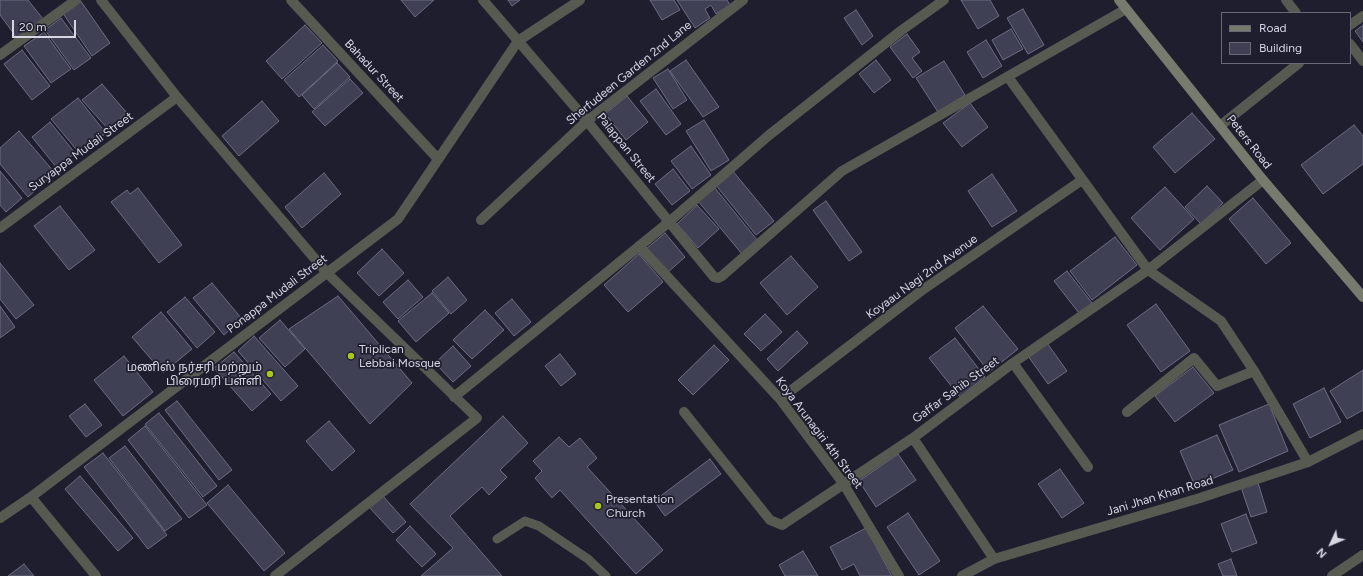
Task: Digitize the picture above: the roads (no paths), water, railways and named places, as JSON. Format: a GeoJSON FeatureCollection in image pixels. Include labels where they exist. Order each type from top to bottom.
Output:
{"type":"FeatureCollection","features":[{"type":"Feature","properties":{"kind":"main road","name":"Peters Road"},"geometry":{"type":"LineString","coordinates":[[1119,0],[1263,180],[1363,297]]}},
{"type":"Feature","properties":{"kind":"street"},"geometry":{"type":"LineString","coordinates":[[0,55],[76,0]]}},
{"type":"Feature","properties":{"kind":"street"},"geometry":{"type":"LineString","coordinates":[[101,0],[176,97],[327,273],[477,418],[275,576]]}},
{"type":"Feature","properties":{"kind":"street","name":"Bahadur Street"},"geometry":{"type":"LineString","coordinates":[[291,0],[438,159]]}},
{"type":"Feature","properties":{"kind":"street","name":"Palappan Street"},"geometry":{"type":"LineString","coordinates":[[483,0],[587,121],[714,277],[718,278],[842,171],[1008,77]]}},
{"type":"Feature","properties":{"kind":"street"},"geometry":{"type":"LineString","coordinates":[[518,42],[580,0]]}},
{"type":"Feature","properties":{"kind":"street","name":"Sherfudeen Garden 2nd Lane"},"geometry":{"type":"LineString","coordinates":[[481,220],[587,121],[743,0]]}},
{"type":"Feature","properties":{"kind":"street"},"geometry":{"type":"LineString","coordinates":[[454,397],[669,222],[768,136],[902,30],[944,0]]}},
{"type":"Feature","properties":{"kind":"street"},"geometry":{"type":"LineString","coordinates":[[1286,0],[1295,12]]}},
{"type":"Feature","properties":{"kind":"street"},"geometry":{"type":"LineString","coordinates":[[1126,9],[1008,77],[1148,270],[1221,321],[1254,371],[1308,462]]}},
{"type":"Feature","properties":{"kind":"street"},"geometry":{"type":"LineString","coordinates":[[1351,24],[1363,16]]}},
{"type":"Feature","properties":{"kind":"street","name":"Ponappa Mudali Street"},"geometry":{"type":"LineString","coordinates":[[0,518],[31,497],[398,219],[518,42]]}},
{"type":"Feature","properties":{"kind":"street"},"geometry":{"type":"LineString","coordinates":[[1351,45],[1363,61]]}},
{"type":"Feature","properties":{"kind":"street"},"geometry":{"type":"LineString","coordinates":[[1220,126],[1298,64]]}},
{"type":"Feature","properties":{"kind":"street","name":"Suryappa Mudali Street"},"geometry":{"type":"LineString","coordinates":[[0,228],[176,97]]}},
{"type":"Feature","properties":{"kind":"street","name":"Koyaau Nagi 2nd Avenue"},"geometry":{"type":"LineString","coordinates":[[780,399],[920,291],[1082,180]]}},
{"type":"Feature","properties":{"kind":"street","name":"Gaffar Sahib Street"},"geometry":{"type":"LineString","coordinates":[[684,412],[770,520],[782,525],[843,483],[913,438],[1013,364],[1148,270],[1263,180]]}},
{"type":"Feature","properties":{"kind":"street","name":"Koya Arunagiri 4th Street"},"geometry":{"type":"LineString","coordinates":[[639,246],[780,399],[843,483],[899,576]]}},
{"type":"Feature","properties":{"kind":"street"},"geometry":{"type":"LineString","coordinates":[[1127,412],[1194,358],[1218,386],[1254,371]]}},
{"type":"Feature","properties":{"kind":"street"},"geometry":{"type":"LineString","coordinates":[[1013,364],[1088,467]]}},
{"type":"Feature","properties":{"kind":"street","name":"Jani Jhan Khan Road"},"geometry":{"type":"LineString","coordinates":[[962,576],[994,559],[1200,498],[1308,462],[1363,434]]}},
{"type":"Feature","properties":{"kind":"street"},"geometry":{"type":"LineString","coordinates":[[913,438],[994,559]]}},
{"type":"Feature","properties":{"kind":"street"},"geometry":{"type":"LineString","coordinates":[[31,497],[96,576]]}},
{"type":"Feature","properties":{"kind":"street"},"geometry":{"type":"LineString","coordinates":[[1332,576],[1363,555]]}},
{"type":"Feature","properties":{"kind":"lane"},"geometry":{"type":"LineString","coordinates":[[497,539],[525,521],[539,526],[588,559],[606,576]]}},
{"type":"Feature","properties":{"kind":"place","name":"Triplican Lebbai Mosque"},"geometry":{"type":"Point","coordinates":[351,356]}},
{"type":"Feature","properties":{"kind":"place","name":"மணிஸ் நர்சரி மற்றும் பிரைமரி பள்ளி"},"geometry":{"type":"Point","coordinates":[270,374]}},
{"type":"Feature","properties":{"kind":"place","name":"Presentation Church"},"geometry":{"type":"Point","coordinates":[598,506]}}]}
